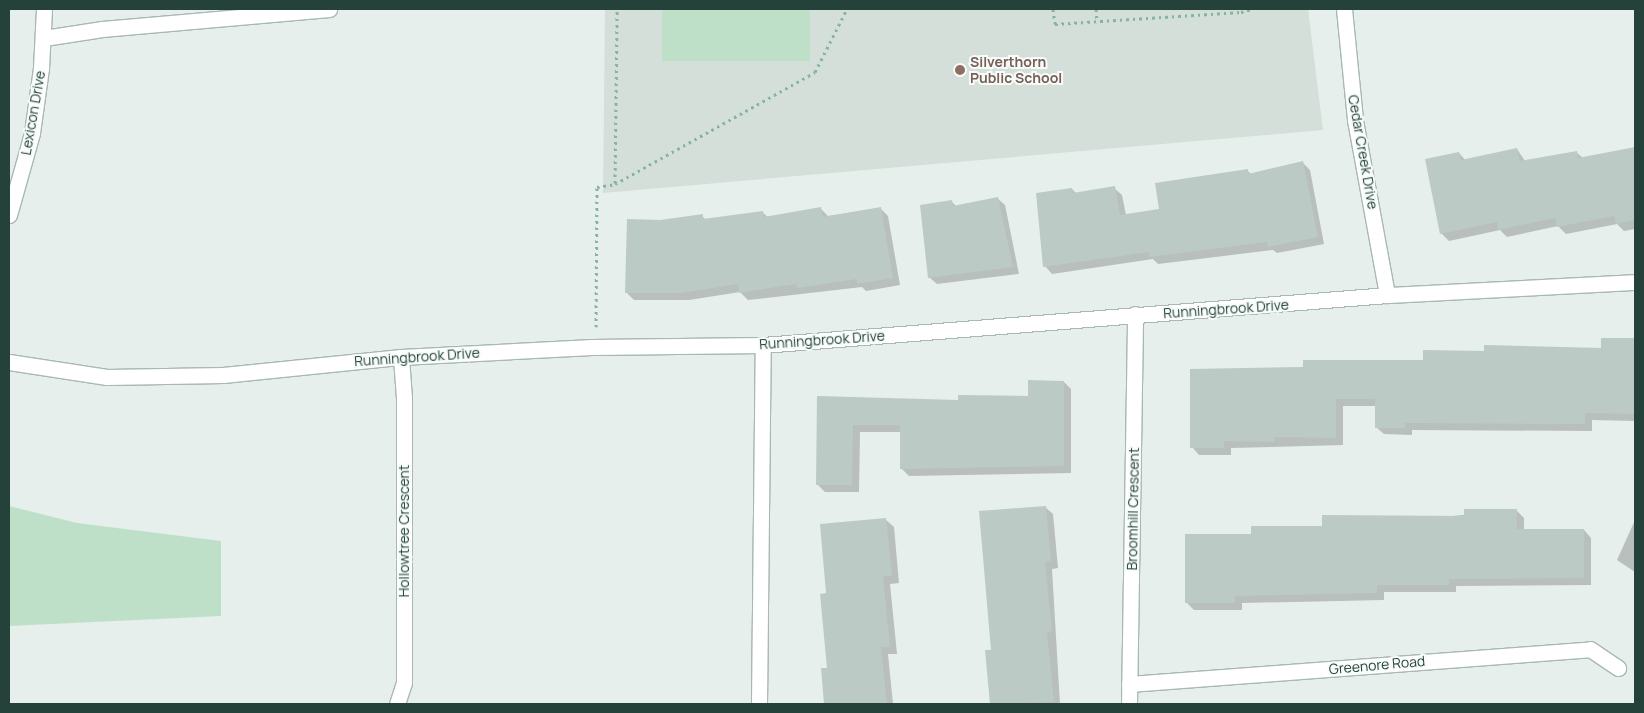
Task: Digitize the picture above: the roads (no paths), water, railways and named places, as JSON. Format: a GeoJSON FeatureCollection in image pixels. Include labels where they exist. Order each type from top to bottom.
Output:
{"type":"FeatureCollection","features":[{"type":"Feature","properties":{"kind":"street","name":"Lexicon Drive"},"geometry":{"type":"LineString","coordinates":[[9,215],[32,133],[44,38],[44,9]]}},
{"type":"Feature","properties":{"kind":"street"},"geometry":{"type":"LineString","coordinates":[[44,38],[102,29],[329,9]]}},
{"type":"Feature","properties":{"kind":"street","name":"Cedar Creek Drive"},"geometry":{"type":"LineString","coordinates":[[1344,9],[1355,120],[1387,295]]}},
{"type":"Feature","properties":{"kind":"street","name":"Runningbrook Drive"},"geometry":{"type":"LineString","coordinates":[[9,362],[107,377],[223,375],[401,357],[592,347],[763,344],[1135,314],[1342,301],[1387,295],[1635,282]]}},
{"type":"Feature","properties":{"kind":"street","name":"Broomhill Crescent"},"geometry":{"type":"LineString","coordinates":[[1129,704],[1135,314]]}},
{"type":"Feature","properties":{"kind":"street"},"geometry":{"type":"LineString","coordinates":[[759,704],[763,344]]}},
{"type":"Feature","properties":{"kind":"street","name":"Hollowtree Crescent"},"geometry":{"type":"LineString","coordinates":[[397,704],[404,673],[401,357]]}},
{"type":"Feature","properties":{"kind":"street","name":"Greenore Road"},"geometry":{"type":"LineString","coordinates":[[1129,684],[1590,649],[1618,668]]}},
{"type":"Feature","properties":{"kind":"place","name":"Silverthorn Public School"},"geometry":{"type":"Point","coordinates":[960,70]}}]}
